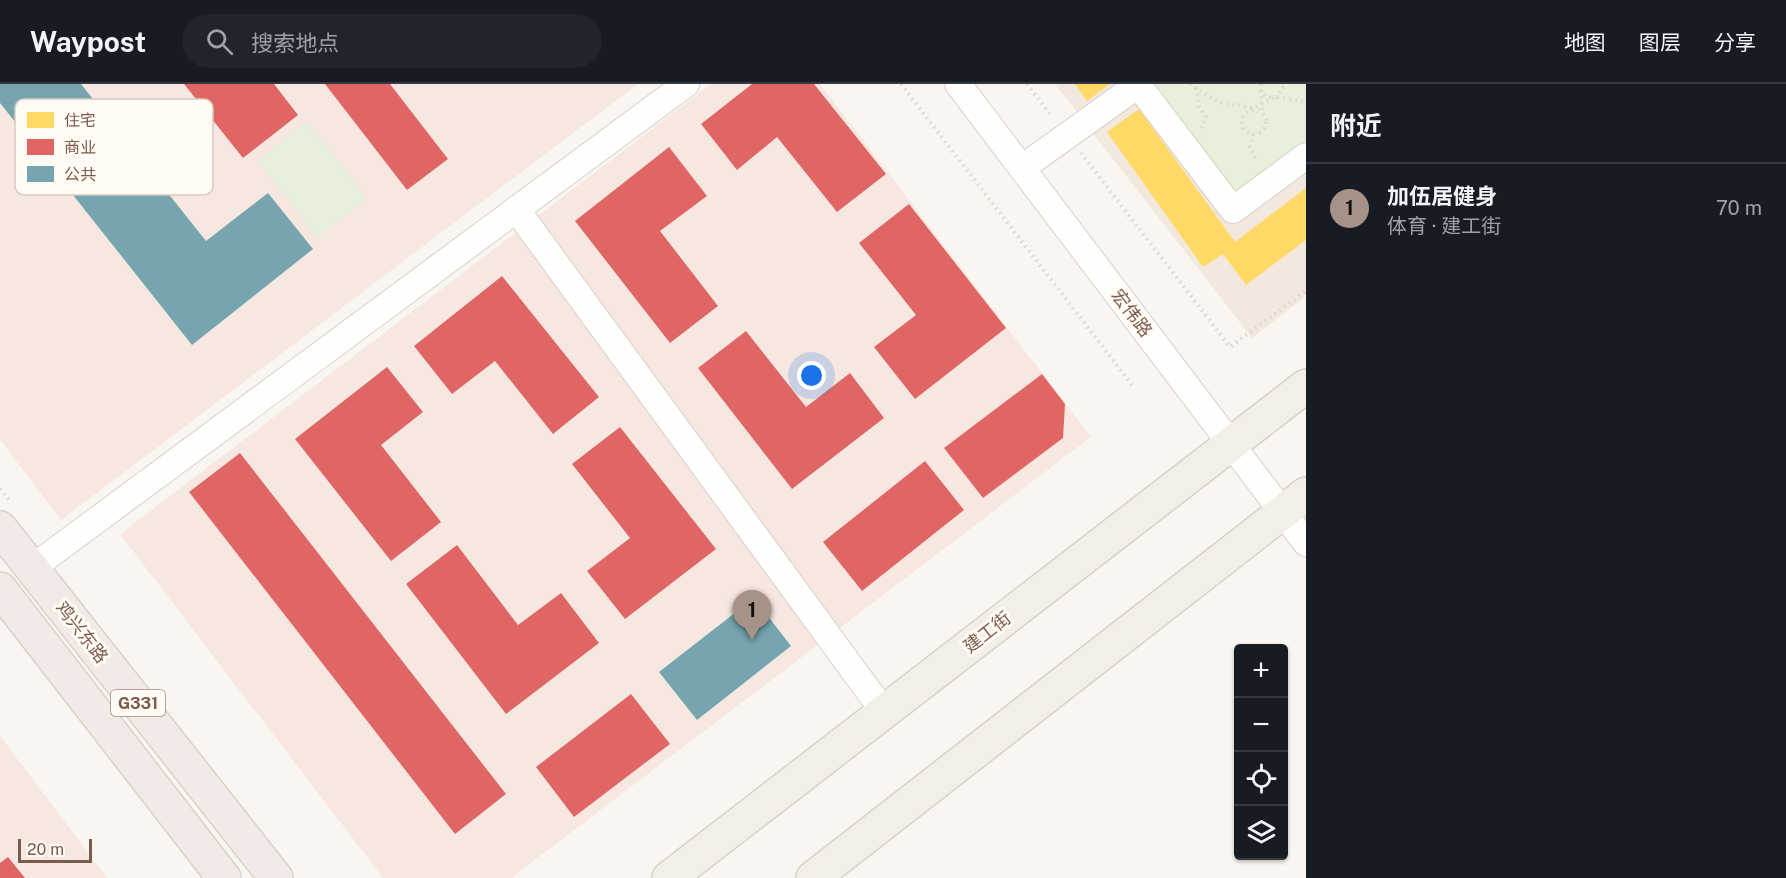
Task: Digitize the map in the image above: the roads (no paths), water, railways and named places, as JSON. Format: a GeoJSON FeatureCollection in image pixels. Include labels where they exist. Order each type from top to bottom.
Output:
{"type":"FeatureCollection","features":[{"type":"Feature","properties":{"kind":"highway","name":"鸡兴东路"},"geometry":{"type":"LineString","coordinates":[[0,528],[276,878]]}},
{"type":"Feature","properties":{"kind":"highway","name":"G331"},"geometry":{"type":"LineString","coordinates":[[0,590],[224,878]]}},
{"type":"Feature","properties":{"kind":"main road","name":"建工街"},"geometry":{"type":"LineString","coordinates":[[669,878],[1306,386]]}},
{"type":"Feature","properties":{"kind":"main road"},"geometry":{"type":"LineString","coordinates":[[813,878],[1294,503]]}},
{"type":"Feature","properties":{"kind":"street"},"geometry":{"type":"LineString","coordinates":[[32,568],[686,84]]}},
{"type":"Feature","properties":{"kind":"street","name":"宏伟路"},"geometry":{"type":"LineString","coordinates":[[958,84],[1231,444],[1294,503],[1306,543]]}},
{"type":"Feature","properties":{"kind":"street"},"geometry":{"type":"LineString","coordinates":[[1022,168],[1138,86],[1233,210],[1306,156]]}},
{"type":"Feature","properties":{"kind":"street"},"geometry":{"type":"LineString","coordinates":[[516,209],[884,711]]}},
{"type":"Feature","properties":{"kind":"place","name":"加伍居健身"},"geometry":{"type":"Point","coordinates":[752,640]}}]}
